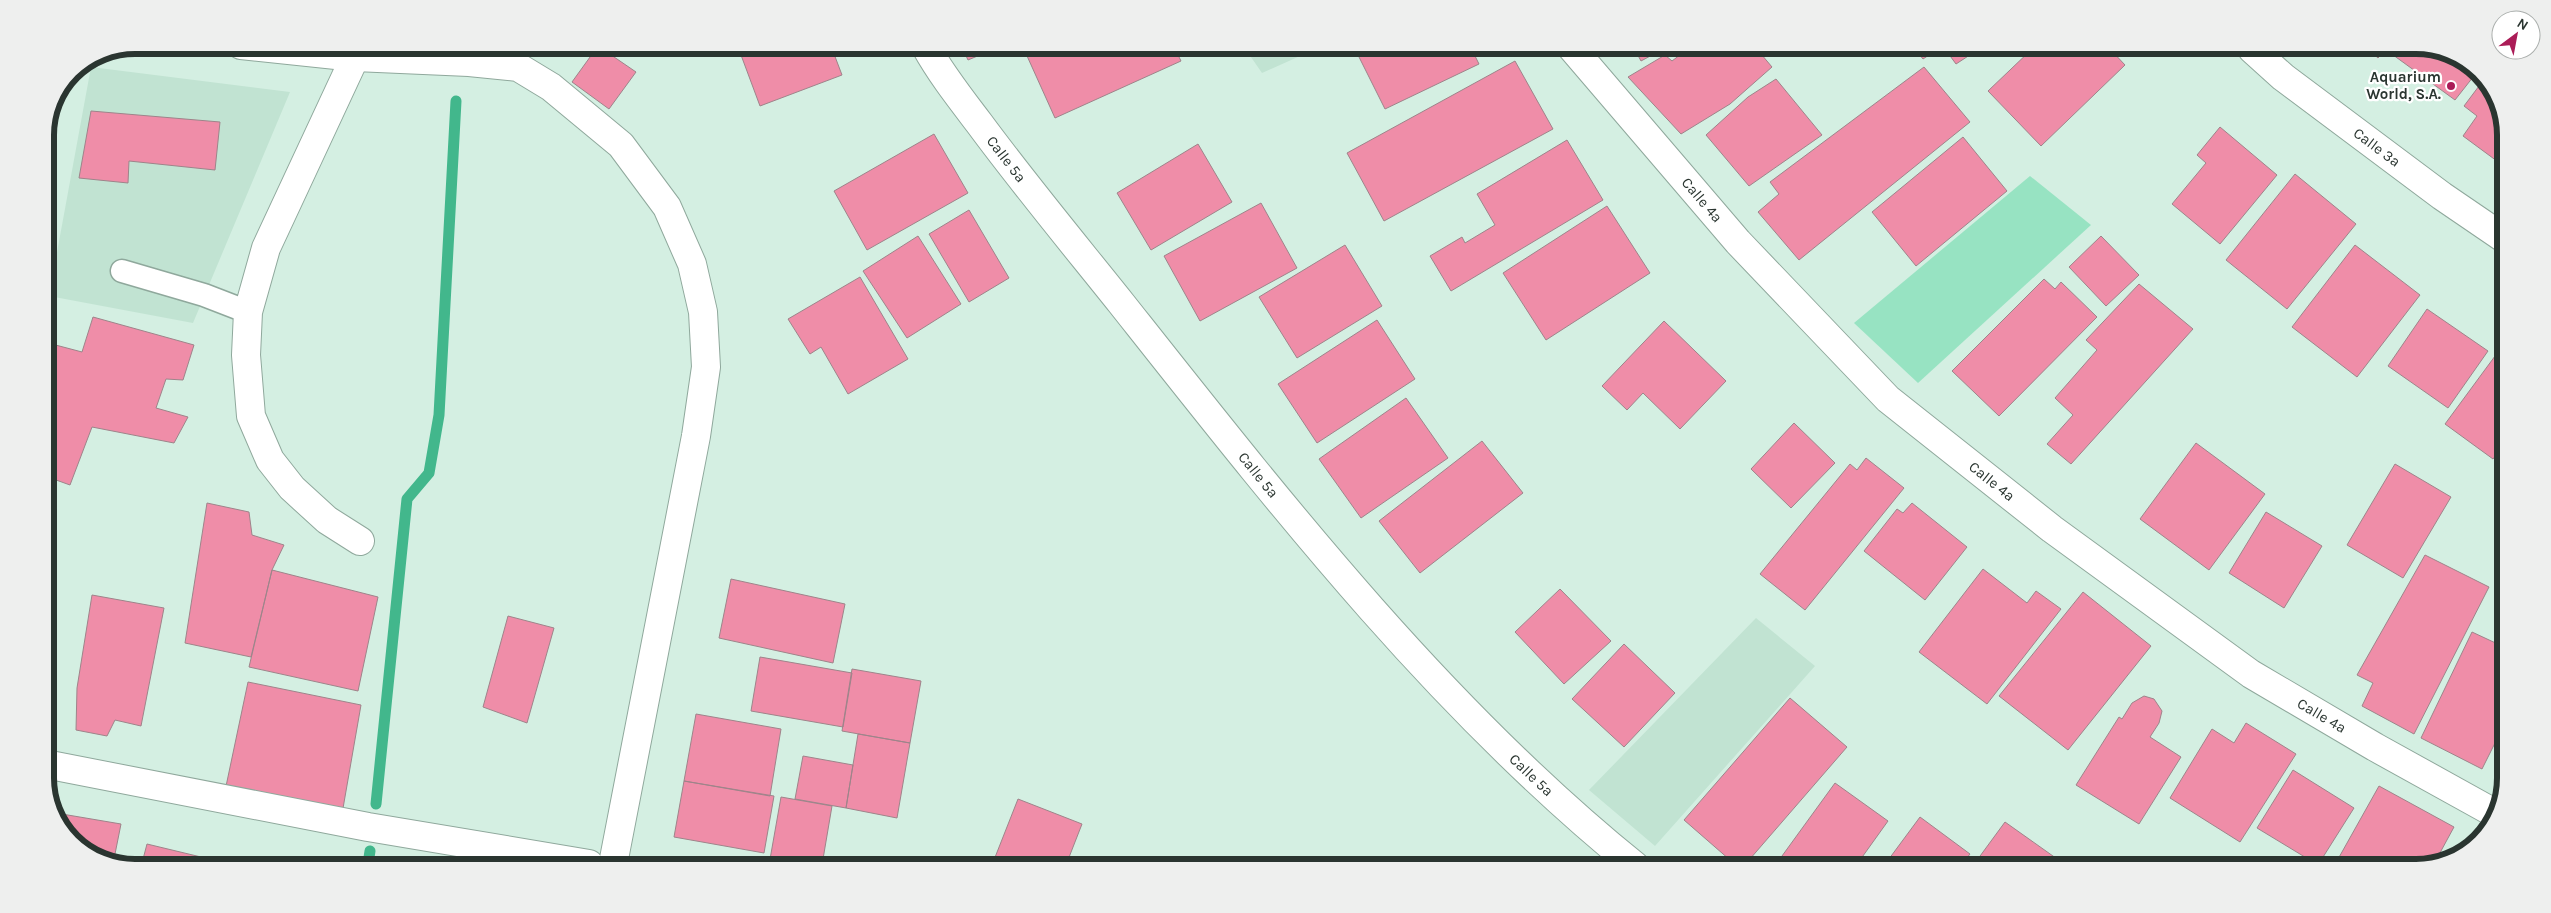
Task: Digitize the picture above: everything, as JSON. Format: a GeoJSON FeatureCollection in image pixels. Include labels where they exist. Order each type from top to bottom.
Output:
{"type":"FeatureCollection","features":[{"type":"Feature","properties":{"kind":"street"},"geometry":{"type":"LineString","coordinates":[[326,54],[469,62],[522,57],[552,87],[621,145],[667,207],[692,264],[704,312],[706,367],[696,436],[614,859]]}},
{"type":"Feature","properties":{"kind":"street","name":"Calle 5a"},"geometry":{"type":"LineString","coordinates":[[930,54],[1003,155],[1280,502],[1378,616],[1484,729],[1585,826],[1626,859]]}},
{"type":"Feature","properties":{"kind":"street","name":"Calle 4a"},"geometry":{"type":"LineString","coordinates":[[1577,54],[1738,242],[1888,399],[2052,530],[2251,674],[2374,747],[2490,811]]}},
{"type":"Feature","properties":{"kind":"street","name":"Calle 3a"},"geometry":{"type":"LineString","coordinates":[[2258,54],[2283,77],[2362,137],[2497,234]]}},
{"type":"Feature","properties":{"kind":"street"},"geometry":{"type":"LineString","coordinates":[[355,57],[266,248],[248,312],[246,356],[251,416],[270,460],[292,488],[327,520],[360,541]]}},
{"type":"Feature","properties":{"kind":"street"},"geometry":{"type":"LineString","coordinates":[[54,766],[368,827],[559,859]]}},
{"type":"Feature","properties":{"kind":"lane"},"geometry":{"type":"LineString","coordinates":[[122,271],[204,295],[248,312]]}},
{"type":"Feature","properties":{"kind":"shaded area"},"geometry":{"type":"Polygon","coordinates":[[[1249,54],[1304,54],[1262,73],[1249,54]]]}},
{"type":"Feature","properties":{"kind":"shaded area"},"geometry":{"type":"Polygon","coordinates":[[[91,67],[290,92],[193,323],[54,297],[54,269],[91,67]]]}},
{"type":"Feature","properties":{"kind":"shaded area"},"geometry":{"type":"Polygon","coordinates":[[[1756,618],[1815,666],[1655,846],[1589,790],[1756,618]]]}},
{"type":"Feature","properties":{"kind":"green space"},"geometry":{"type":"Polygon","coordinates":[[[2030,176],[2091,225],[1918,383],[1854,323],[2030,176]]]}},
{"type":"Feature","properties":{"kind":"building"},"geometry":{"type":"Polygon","coordinates":[[[592,54],[610,54],[636,72],[609,109],[572,82],[592,54]]]}},
{"type":"Feature","properties":{"kind":"building"},"geometry":{"type":"Polygon","coordinates":[[[834,54],[842,75],[760,106],[741,55],[834,54]]]}},
{"type":"Feature","properties":{"kind":"building"},"geometry":{"type":"Polygon","coordinates":[[[965,54],[982,54],[968,60],[965,54]]]}},
{"type":"Feature","properties":{"kind":"building"},"geometry":{"type":"Polygon","coordinates":[[[1026,54],[1178,54],[1181,61],[1055,118],[1026,54]]]}},
{"type":"Feature","properties":{"kind":"building"},"geometry":{"type":"Polygon","coordinates":[[[1358,54],[1474,54],[1479,64],[1385,109],[1358,54]]]}},
{"type":"Feature","properties":{"kind":"building"},"geometry":{"type":"Polygon","coordinates":[[[1637,54],[1654,54],[1641,61],[1637,54]]]}},
{"type":"Feature","properties":{"kind":"building"},"geometry":{"type":"Polygon","coordinates":[[[1681,54],[1761,54],[1772,67],[1730,104],[1681,134],[1628,77],[1665,55],[1672,61],[1681,54]]]}},
{"type":"Feature","properties":{"kind":"building"},"geometry":{"type":"Polygon","coordinates":[[[1919,54],[1930,54],[1923,59],[1919,54]]]}},
{"type":"Feature","properties":{"kind":"building"},"geometry":{"type":"Polygon","coordinates":[[[1949,54],[1971,54],[1956,64],[1949,54]]]}},
{"type":"Feature","properties":{"kind":"building"},"geometry":{"type":"Polygon","coordinates":[[[2027,54],[2115,54],[2125,65],[2041,146],[1988,91],[2027,54]]]}},
{"type":"Feature","properties":{"kind":"building"},"geometry":{"type":"Polygon","coordinates":[[[2374,54],[2382,54],[2378,58],[2374,54]]]}},
{"type":"Feature","properties":{"kind":"building","name":"Aquarium World, S.A."},"geometry":{"type":"Polygon","coordinates":[[[2392,54],[2427,54],[2443,58],[2461,67],[2473,77],[2455,100],[2392,54]]]}},
{"type":"Feature","properties":{"kind":"building"},"geometry":{"type":"Polygon","coordinates":[[[1515,61],[1553,129],[1384,221],[1347,153],[1515,61]]]}},
{"type":"Feature","properties":{"kind":"building"},"geometry":{"type":"Polygon","coordinates":[[[1924,67],[1970,122],[1799,260],[1758,212],[1779,194],[1770,182],[1924,67]]]}},
{"type":"Feature","properties":{"kind":"building"},"geometry":{"type":"Polygon","coordinates":[[[1776,79],[1822,135],[1749,186],[1706,135],[1748,97],[1776,79]]]}},
{"type":"Feature","properties":{"kind":"building"},"geometry":{"type":"Polygon","coordinates":[[[2480,84],[2495,113],[2497,161],[2463,136],[2477,116],[2464,106],[2480,84]]]}},
{"type":"Feature","properties":{"kind":"building"},"geometry":{"type":"Polygon","coordinates":[[[91,111],[220,122],[215,170],[129,161],[128,183],[79,178],[91,111]]]}},
{"type":"Feature","properties":{"kind":"building"},"geometry":{"type":"Polygon","coordinates":[[[2220,127],[2277,175],[2220,244],[2172,204],[2206,163],[2197,155],[2220,127]]]}},
{"type":"Feature","properties":{"kind":"building"},"geometry":{"type":"Polygon","coordinates":[[[934,134],[968,193],[867,250],[834,191],[934,134]]]}},
{"type":"Feature","properties":{"kind":"building"},"geometry":{"type":"Polygon","coordinates":[[[1963,137],[2007,191],[1916,266],[1872,212],[1963,137]]]}},
{"type":"Feature","properties":{"kind":"building"},"geometry":{"type":"Polygon","coordinates":[[[1567,140],[1603,200],[1451,291],[1430,256],[1462,237],[1465,243],[1495,225],[1477,194],[1567,140]]]}},
{"type":"Feature","properties":{"kind":"building"},"geometry":{"type":"Polygon","coordinates":[[[1198,144],[1232,202],[1151,250],[1117,193],[1198,144]]]}},
{"type":"Feature","properties":{"kind":"building"},"geometry":{"type":"Polygon","coordinates":[[[2295,174],[2356,224],[2287,309],[2226,260],[2295,174]]]}},
{"type":"Feature","properties":{"kind":"building"},"geometry":{"type":"Polygon","coordinates":[[[1261,203],[1297,268],[1200,321],[1164,256],[1261,203]]]}},
{"type":"Feature","properties":{"kind":"building"},"geometry":{"type":"Polygon","coordinates":[[[1607,206],[1650,273],[1546,340],[1503,273],[1607,206]]]}},
{"type":"Feature","properties":{"kind":"building"},"geometry":{"type":"Polygon","coordinates":[[[969,210],[1009,278],[969,302],[929,234],[969,210]]]}},
{"type":"Feature","properties":{"kind":"building"},"geometry":{"type":"Polygon","coordinates":[[[918,236],[961,304],[907,338],[863,271],[918,236]]]}},
{"type":"Feature","properties":{"kind":"building"},"geometry":{"type":"Polygon","coordinates":[[[2101,236],[2139,275],[2106,306],[2069,267],[2101,236]]]}},
{"type":"Feature","properties":{"kind":"building"},"geometry":{"type":"Polygon","coordinates":[[[1345,245],[1382,306],[1297,358],[1259,297],[1345,245]]]}},
{"type":"Feature","properties":{"kind":"building"},"geometry":{"type":"Polygon","coordinates":[[[2355,245],[2420,295],[2357,377],[2292,327],[2355,245]]]}},
{"type":"Feature","properties":{"kind":"building"},"geometry":{"type":"Polygon","coordinates":[[[860,277],[908,359],[848,394],[821,347],[810,354],[788,319],[860,277]]]}},
{"type":"Feature","properties":{"kind":"building"},"geometry":{"type":"Polygon","coordinates":[[[2044,279],[2055,289],[2061,282],[2097,317],[1999,416],[1952,371],[2044,279]]]}},
{"type":"Feature","properties":{"kind":"building"},"geometry":{"type":"Polygon","coordinates":[[[2139,284],[2193,329],[2071,464],[2047,444],[2073,415],[2055,398],[2097,350],[2086,340],[2139,284]]]}},
{"type":"Feature","properties":{"kind":"building"},"geometry":{"type":"Polygon","coordinates":[[[2427,309],[2488,351],[2448,408],[2388,366],[2427,309]]]}},
{"type":"Feature","properties":{"kind":"building"},"geometry":{"type":"Polygon","coordinates":[[[93,317],[194,345],[183,380],[166,379],[156,408],[188,417],[174,443],[92,427],[70,485],[54,479],[54,345],[82,352],[93,317]]]}},
{"type":"Feature","properties":{"kind":"building"},"geometry":{"type":"Polygon","coordinates":[[[1377,320],[1415,379],[1317,443],[1278,384],[1377,320]]]}},
{"type":"Feature","properties":{"kind":"building"},"geometry":{"type":"Polygon","coordinates":[[[1664,321],[1726,381],[1680,429],[1643,393],[1627,410],[1602,386],[1664,321]]]}},
{"type":"Feature","properties":{"kind":"building"},"geometry":{"type":"Polygon","coordinates":[[[2497,353],[2497,454],[2493,459],[2445,424],[2497,353]]]}},
{"type":"Feature","properties":{"kind":"building"},"geometry":{"type":"Polygon","coordinates":[[[1406,398],[1448,458],[1361,518],[1319,459],[1406,398]]]}},
{"type":"Feature","properties":{"kind":"building"},"geometry":{"type":"Polygon","coordinates":[[[1794,423],[1835,463],[1791,508],[1751,469],[1794,423]]]}},
{"type":"Feature","properties":{"kind":"building"},"geometry":{"type":"Polygon","coordinates":[[[1482,441],[1523,493],[1420,573],[1379,521],[1482,441]]]}},
{"type":"Feature","properties":{"kind":"building"},"geometry":{"type":"Polygon","coordinates":[[[2196,443],[2265,494],[2209,570],[2140,519],[2196,443]]]}},
{"type":"Feature","properties":{"kind":"building"},"geometry":{"type":"Polygon","coordinates":[[[1866,458],[1904,488],[1805,610],[1760,574],[1850,464],[1857,470],[1866,458]]]}},
{"type":"Feature","properties":{"kind":"building"},"geometry":{"type":"Polygon","coordinates":[[[2395,464],[2451,497],[2403,578],[2347,545],[2395,464]]]}},
{"type":"Feature","properties":{"kind":"building"},"geometry":{"type":"Polygon","coordinates":[[[207,503],[249,512],[252,535],[284,545],[272,570],[251,657],[185,643],[207,503]]]}},
{"type":"Feature","properties":{"kind":"building"},"geometry":{"type":"Polygon","coordinates":[[[1912,503],[1967,547],[1925,600],[1864,551],[1897,509],[1903,513],[1912,503]]]}},
{"type":"Feature","properties":{"kind":"building"},"geometry":{"type":"Polygon","coordinates":[[[2266,512],[2322,546],[2284,608],[2229,573],[2266,512]]]}},
{"type":"Feature","properties":{"kind":"building"},"geometry":{"type":"Polygon","coordinates":[[[2425,555],[2489,587],[2414,734],[2362,706],[2373,683],[2357,675],[2425,555]]]}},
{"type":"Feature","properties":{"kind":"building"},"geometry":{"type":"Polygon","coordinates":[[[1983,569],[2027,603],[2036,591],[2061,609],[1987,704],[1919,652],[1983,569]]]}},
{"type":"Feature","properties":{"kind":"building"},"geometry":{"type":"Polygon","coordinates":[[[272,570],[378,597],[358,691],[249,667],[272,570]]]}},
{"type":"Feature","properties":{"kind":"building"},"geometry":{"type":"Polygon","coordinates":[[[731,579],[845,604],[833,663],[719,638],[731,579]]]}},
{"type":"Feature","properties":{"kind":"building"},"geometry":{"type":"Polygon","coordinates":[[[1560,589],[1611,641],[1564,684],[1515,632],[1560,589]]]}},
{"type":"Feature","properties":{"kind":"building"},"geometry":{"type":"Polygon","coordinates":[[[2083,592],[2151,646],[2068,750],[1999,696],[2083,592]]]}},
{"type":"Feature","properties":{"kind":"building"},"geometry":{"type":"Polygon","coordinates":[[[92,595],[164,608],[141,726],[115,720],[107,736],[76,730],[77,688],[92,595]]]}},
{"type":"Feature","properties":{"kind":"building"},"geometry":{"type":"Polygon","coordinates":[[[508,616],[554,628],[527,723],[483,707],[508,616]]]}},
{"type":"Feature","properties":{"kind":"building"},"geometry":{"type":"Polygon","coordinates":[[[2472,632],[2497,644],[2497,739],[2482,769],[2421,738],[2472,632]]]}},
{"type":"Feature","properties":{"kind":"building"},"geometry":{"type":"Polygon","coordinates":[[[1624,644],[1675,693],[1624,747],[1572,699],[1624,644]]]}},
{"type":"Feature","properties":{"kind":"building"},"geometry":{"type":"Polygon","coordinates":[[[760,657],[852,673],[843,727],[751,711],[760,657]]]}},
{"type":"Feature","properties":{"kind":"building"},"geometry":{"type":"Polygon","coordinates":[[[852,669],[921,681],[910,743],[842,731],[852,669]]]}},
{"type":"Feature","properties":{"kind":"building"},"geometry":{"type":"Polygon","coordinates":[[[248,682],[361,705],[342,814],[225,791],[248,682]]]}},
{"type":"Feature","properties":{"kind":"building"},"geometry":{"type":"Polygon","coordinates":[[[2144,696],[2154,699],[2162,711],[2159,723],[2150,737],[2181,757],[2139,824],[2076,785],[2119,717],[2122,719],[2132,703],[2144,696]]]}},
{"type":"Feature","properties":{"kind":"building"},"geometry":{"type":"Polygon","coordinates":[[[1790,698],[1847,747],[1750,859],[1729,859],[1684,820],[1790,698]]]}},
{"type":"Feature","properties":{"kind":"building"},"geometry":{"type":"Polygon","coordinates":[[[696,714],[781,729],[770,796],[684,781],[696,714]]]}},
{"type":"Feature","properties":{"kind":"building"},"geometry":{"type":"Polygon","coordinates":[[[2246,723],[2296,754],[2240,842],[2170,798],[2212,729],[2234,743],[2246,723]]]}},
{"type":"Feature","properties":{"kind":"building"},"geometry":{"type":"Polygon","coordinates":[[[858,734],[910,743],[897,818],[846,808],[858,734]]]}},
{"type":"Feature","properties":{"kind":"building"},"geometry":{"type":"Polygon","coordinates":[[[803,756],[853,765],[846,808],[795,799],[803,756]]]}},
{"type":"Feature","properties":{"kind":"building"},"geometry":{"type":"Polygon","coordinates":[[[2293,770],[2354,808],[2322,859],[2308,859],[2257,828],[2293,770]]]}},
{"type":"Feature","properties":{"kind":"building"},"geometry":{"type":"Polygon","coordinates":[[[684,781],[774,796],[764,853],[674,837],[684,781]]]}},
{"type":"Feature","properties":{"kind":"building"},"geometry":{"type":"Polygon","coordinates":[[[1835,783],[1888,821],[1861,859],[1780,859],[1835,783]]]}},
{"type":"Feature","properties":{"kind":"building"},"geometry":{"type":"Polygon","coordinates":[[[2379,786],[2454,827],[2438,856],[2427,859],[2338,859],[2379,786]]]}},
{"type":"Feature","properties":{"kind":"building"},"geometry":{"type":"Polygon","coordinates":[[[781,797],[832,806],[823,859],[770,859],[781,797]]]}},
{"type":"Feature","properties":{"kind":"building"},"geometry":{"type":"Polygon","coordinates":[[[1018,799],[1082,824],[1068,859],[994,859],[1018,799]]]}},
{"type":"Feature","properties":{"kind":"building"},"geometry":{"type":"Polygon","coordinates":[[[63,814],[121,824],[115,854],[102,852],[85,843],[70,828],[63,814]]]}},
{"type":"Feature","properties":{"kind":"building"},"geometry":{"type":"Polygon","coordinates":[[[1920,817],[1970,854],[1966,859],[1889,859],[1920,817]]]}},
{"type":"Feature","properties":{"kind":"building"},"geometry":{"type":"Polygon","coordinates":[[[2005,822],[2057,859],[1978,859],[2005,822]]]}},
{"type":"Feature","properties":{"kind":"building"},"geometry":{"type":"Polygon","coordinates":[[[147,844],[201,857],[200,859],[143,859],[147,844]]]}},
{"type":"Feature","properties":{"kind":"waterway"},"geometry":{"type":"LineString","coordinates":[[376,804],[407,499],[429,473],[439,415],[456,101]]}},
{"type":"Feature","properties":{"kind":"waterway"},"geometry":{"type":"LineString","coordinates":[[369,859],[370,851]]}},
{"type":"Feature","properties":{"kind":"place","name":"Aquarium World, S.A."},"geometry":{"type":"Point","coordinates":[2451,86]}}]}
